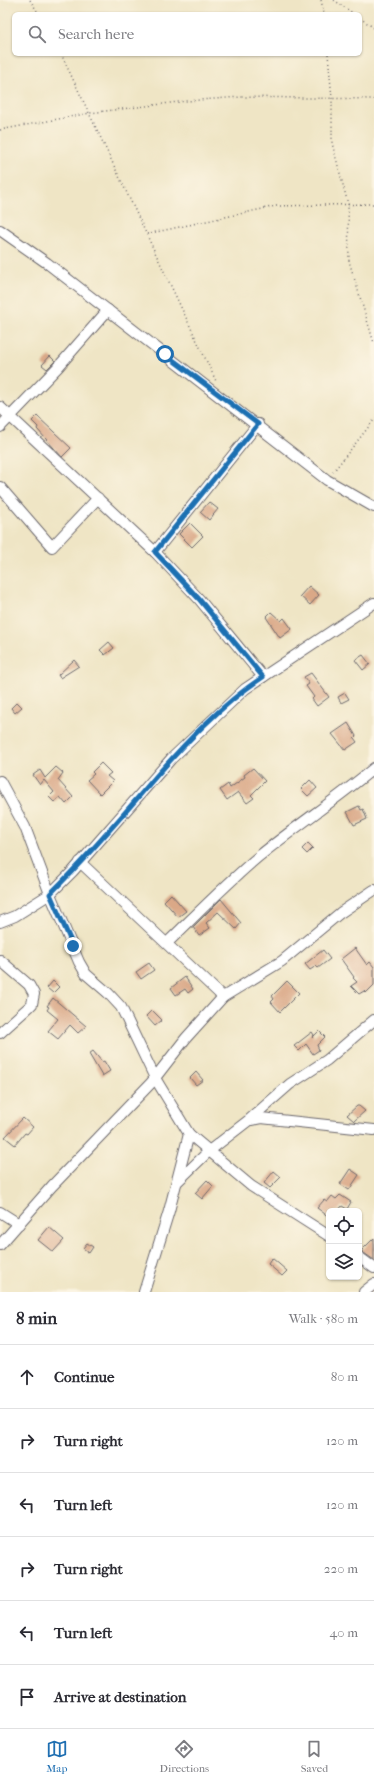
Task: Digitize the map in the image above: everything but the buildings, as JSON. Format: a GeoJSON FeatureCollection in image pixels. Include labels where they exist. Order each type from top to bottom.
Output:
{"type":"FeatureCollection","features":[{"type":"Feature","properties":{"kind":"street"},"geometry":{"type":"LineString","coordinates":[[0,230],[47,263],[258,424],[327,480],[374,507]]}},
{"type":"Feature","properties":{"kind":"street"},"geometry":{"type":"LineString","coordinates":[[0,427],[11,417],[108,310]]}},
{"type":"Feature","properties":{"kind":"street"},"geometry":{"type":"LineString","coordinates":[[0,407],[155,552],[199,599],[263,677]]}},
{"type":"Feature","properties":{"kind":"street"},"geometry":{"type":"LineString","coordinates":[[155,552],[258,424]]}},
{"type":"Feature","properties":{"kind":"street"},"geometry":{"type":"LineString","coordinates":[[0,487],[52,547],[98,498]]}},
{"type":"Feature","properties":{"kind":"street"},"geometry":{"type":"LineString","coordinates":[[0,922],[16,916],[50,894],[190,739],[245,689],[372,607]]}},
{"type":"Feature","properties":{"kind":"street"},"geometry":{"type":"LineString","coordinates":[[167,943],[223,888],[259,856],[346,791],[374,768]]}},
{"type":"Feature","properties":{"kind":"street"},"geometry":{"type":"LineString","coordinates":[[0,781],[25,827],[50,894],[79,962],[86,974],[108,993],[121,1008],[155,1078],[189,1134],[258,1192],[326,1234]]}},
{"type":"Feature","properties":{"kind":"street"},"geometry":{"type":"LineString","coordinates":[[80,862],[223,997]]}},
{"type":"Feature","properties":{"kind":"street"},"geometry":{"type":"LineString","coordinates":[[0,1245],[52,1186],[155,1078],[186,1038],[223,997],[282,961],[340,913],[374,890]]}},
{"type":"Feature","properties":{"kind":"street"},"geometry":{"type":"LineString","coordinates":[[0,960],[29,985],[34,994],[34,999],[29,1007],[0,1033]]}},
{"type":"Feature","properties":{"kind":"street"},"geometry":{"type":"LineString","coordinates":[[176,1182],[209,1151],[249,1120],[290,1084],[327,1060],[374,1020]]}},
{"type":"Feature","properties":{"kind":"street"},"geometry":{"type":"LineString","coordinates":[[249,1120],[261,1118],[374,1130]]}},
{"type":"Feature","properties":{"kind":"street"},"geometry":{"type":"LineString","coordinates":[[144,1292],[189,1134]]}},
{"type":"Feature","properties":{"kind":"street"},"geometry":{"type":"LineString","coordinates":[[0,1212],[19,1224]]}},
{"type":"Feature","properties":{"kind":"street"},"geometry":{"type":"LineString","coordinates":[[362,1259],[374,1268]]}},
{"type":"Feature","properties":{"kind":"street"},"geometry":{"type":"LineString","coordinates":[[364,1292],[374,1284]]}},
{"type":"Feature","properties":{"kind":"path"},"geometry":{"type":"LineString","coordinates":[[30,0],[38,12]]}},
{"type":"Feature","properties":{"kind":"path"},"geometry":{"type":"LineString","coordinates":[[321,0],[324,12]]}},
{"type":"Feature","properties":{"kind":"path"},"geometry":{"type":"LineString","coordinates":[[334,0],[351,12]]}},
{"type":"Feature","properties":{"kind":"path"},"geometry":{"type":"LineString","coordinates":[[362,19],[374,28]]}},
{"type":"Feature","properties":{"kind":"path"},"geometry":{"type":"LineString","coordinates":[[62,56],[225,400]]}},
{"type":"Feature","properties":{"kind":"path"},"geometry":{"type":"LineString","coordinates":[[328,56],[332,98],[332,143],[348,204],[349,261],[374,343]]}},
{"type":"Feature","properties":{"kind":"path"},"geometry":{"type":"LineString","coordinates":[[0,130],[90,113],[186,101],[241,97],[374,99]]}},
{"type":"Feature","properties":{"kind":"path"},"geometry":{"type":"LineString","coordinates":[[147,234],[276,206],[374,204]]}},
{"type":"Feature","properties":{"kind":"path"},"geometry":{"type":"LineString","coordinates":[[327,480],[374,420]]}},
{"type":"Feature","properties":{"kind":"route"},"geometry":{"type":"LineString","coordinates":[[73,946],[50,894],[73,871],[190,739],[245,689],[263,677],[199,599],[155,552],[258,424],[165,354]]}}]}
